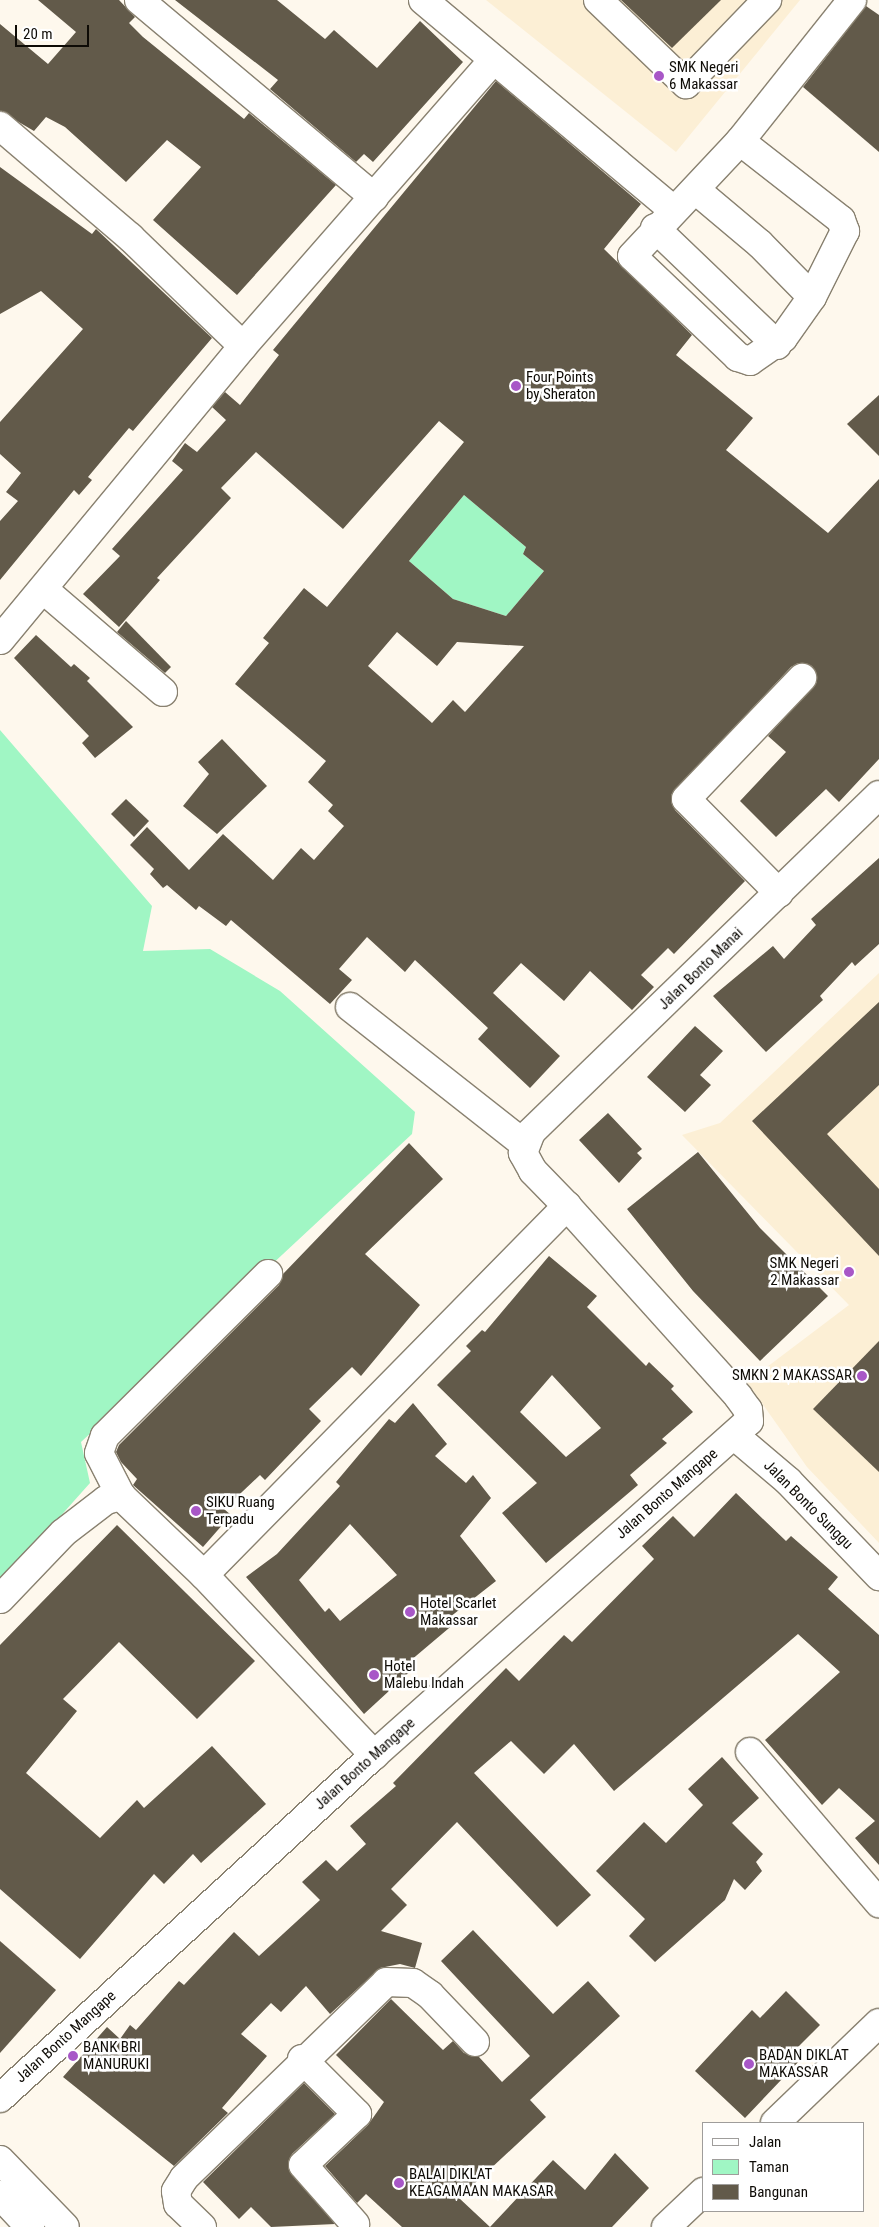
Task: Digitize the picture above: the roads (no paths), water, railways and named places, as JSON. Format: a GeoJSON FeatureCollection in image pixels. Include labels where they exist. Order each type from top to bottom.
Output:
{"type":"FeatureCollection","features":[{"type":"Feature","properties":{"kind":"street"},"geometry":{"type":"LineString","coordinates":[[139,0],[374,197]]}},
{"type":"Feature","properties":{"kind":"street"},"geometry":{"type":"LineString","coordinates":[[424,0],[493,60],[664,219],[777,345]]}},
{"type":"Feature","properties":{"kind":"street"},"geometry":{"type":"LineString","coordinates":[[598,0],[686,84],[767,0]]}},
{"type":"Feature","properties":{"kind":"street"},"geometry":{"type":"LineString","coordinates":[[740,140],[841,220],[845,231],[842,241],[812,297],[777,345],[750,361],[738,357],[634,260],[634,252],[664,219],[696,191],[740,140],[852,0]]}},
{"type":"Feature","properties":{"kind":"street"},"geometry":{"type":"LineString","coordinates":[[0,640],[243,346],[493,60]]}},
{"type":"Feature","properties":{"kind":"street"},"geometry":{"type":"LineString","coordinates":[[0,126],[130,236],[243,346]]}},
{"type":"Feature","properties":{"kind":"street"},"geometry":{"type":"LineString","coordinates":[[696,191],[760,244],[812,297]]}},
{"type":"Feature","properties":{"kind":"street"},"geometry":{"type":"LineString","coordinates":[[43,589],[163,692]]}},
{"type":"Feature","properties":{"kind":"street"},"geometry":{"type":"LineString","coordinates":[[779,893],[686,799],[802,678]]}},
{"type":"Feature","properties":{"kind":"street","name":"Jalan Bonto Manai"},"geometry":{"type":"LineString","coordinates":[[524,1144],[879,795]]}},
{"type":"Feature","properties":{"kind":"street"},"geometry":{"type":"LineString","coordinates":[[204,1575],[567,1206],[533,1170],[523,1153],[524,1144],[350,1008]]}},
{"type":"Feature","properties":{"kind":"street","name":"Jalan Bonto Mangape"},"geometry":{"type":"LineString","coordinates":[[0,2098],[374,1754],[749,1421],[748,1410],[567,1206]]}},
{"type":"Feature","properties":{"kind":"street"},"geometry":{"type":"LineString","coordinates":[[268,1274],[105,1436],[98,1453],[121,1496],[204,1575],[374,1754]]}},
{"type":"Feature","properties":{"kind":"street","name":"Jalan Bonto Sunggu"},"geometry":{"type":"LineString","coordinates":[[734,1436],[788,1481],[879,1576]]}},
{"type":"Feature","properties":{"kind":"street"},"geometry":{"type":"LineString","coordinates":[[0,1599],[70,1527],[106,1500],[121,1496]]}},
{"type":"Feature","properties":{"kind":"street"},"geometry":{"type":"LineString","coordinates":[[750,1752],[879,1903]]}},
{"type":"Feature","properties":{"kind":"street"},"geometry":{"type":"LineString","coordinates":[[202,2227],[178,2204],[176,2191],[302,2059],[386,1982],[413,1983],[430,1994],[475,2042]]}},
{"type":"Feature","properties":{"kind":"street"},"geometry":{"type":"LineString","coordinates":[[776,2122],[879,2022]]}},
{"type":"Feature","properties":{"kind":"street"},"geometry":{"type":"LineString","coordinates":[[302,2059],[357,2114],[303,2165],[355,2224]]}},
{"type":"Feature","properties":{"kind":"street"},"geometry":{"type":"LineString","coordinates":[[0,2160],[66,2227]]}},
{"type":"Feature","properties":{"kind":"street"},"geometry":{"type":"LineString","coordinates":[[666,2227],[702,2193]]}},
{"type":"Feature","properties":{"kind":"street"},"geometry":{"type":"LineString","coordinates":[[0,2195],[30,2227]]}},
{"type":"Feature","properties":{"kind":"place","name":"SMK Negeri 6 Makassar"},"geometry":{"type":"Point","coordinates":[659,76]}},
{"type":"Feature","properties":{"kind":"place","name":"Four Points by Sheraton"},"geometry":{"type":"Point","coordinates":[516,386]}},
{"type":"Feature","properties":{"kind":"place","name":"SMK Negeri 2 Makassar"},"geometry":{"type":"Point","coordinates":[849,1272]}},
{"type":"Feature","properties":{"kind":"place","name":"SMKN 2 MAKASSAR"},"geometry":{"type":"Point","coordinates":[862,1376]}},
{"type":"Feature","properties":{"kind":"place","name":"SIKU Ruang Terpadu"},"geometry":{"type":"Point","coordinates":[196,1511]}},
{"type":"Feature","properties":{"kind":"place","name":"Hotel Scarlet Makassar"},"geometry":{"type":"Point","coordinates":[410,1612]}},
{"type":"Feature","properties":{"kind":"place","name":"Hotel Malebu Indah"},"geometry":{"type":"Point","coordinates":[374,1675]}},
{"type":"Feature","properties":{"kind":"place","name":"BANK BRI MANURUKI"},"geometry":{"type":"Point","coordinates":[73,2056]}},
{"type":"Feature","properties":{"kind":"place","name":"BADAN DIKLAT MAKASSAR"},"geometry":{"type":"Point","coordinates":[749,2064]}},
{"type":"Feature","properties":{"kind":"place","name":"BALAI DIKLAT KEAGAMAAN MAKASAR"},"geometry":{"type":"Point","coordinates":[399,2183]}}]}
